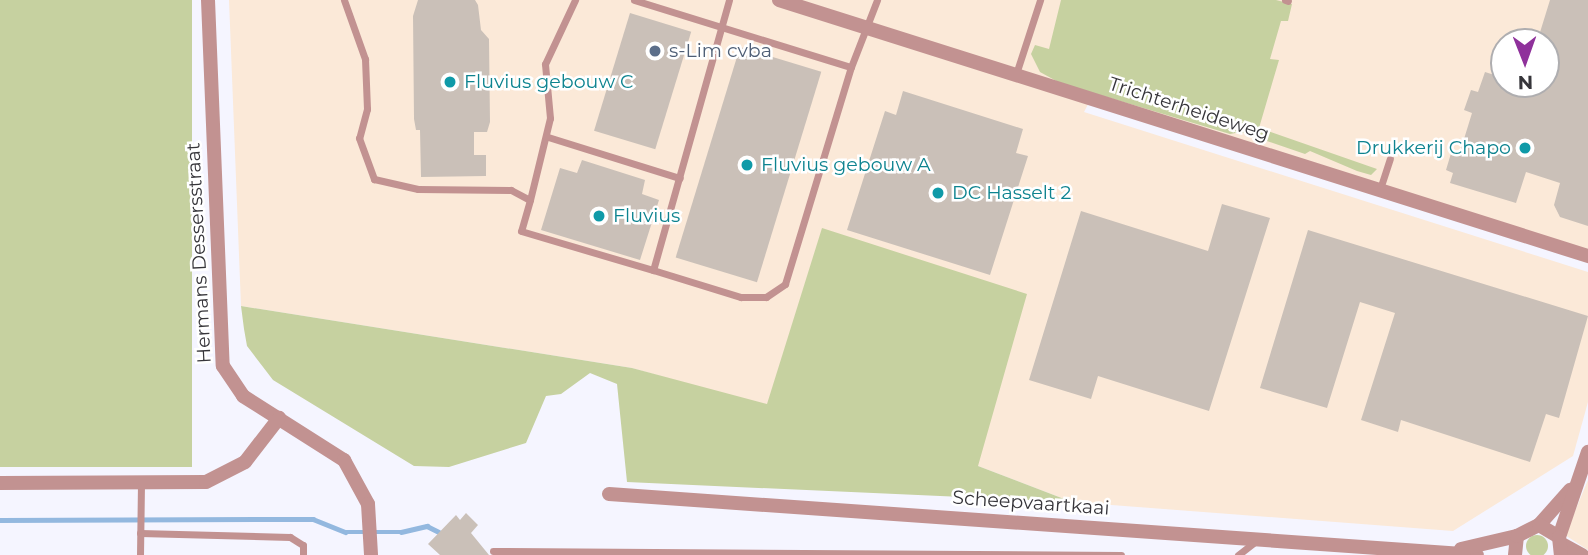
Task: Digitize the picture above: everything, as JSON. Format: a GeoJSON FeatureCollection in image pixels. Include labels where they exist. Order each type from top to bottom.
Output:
{"type":"FeatureCollection","features":[{"type":"Feature","properties":{"kind":"street","name":"Hermans Dessersstraat"},"geometry":{"type":"LineString","coordinates":[[208,0],[223,366],[243,396],[326,446],[357,479],[372,520],[371,555]]}},
{"type":"Feature","properties":{"kind":"street","name":"Trichterheideweg"},"geometry":{"type":"LineString","coordinates":[[779,0],[1588,256]]}},
{"type":"Feature","properties":{"kind":"street"},"geometry":{"type":"LineString","coordinates":[[0,483],[206,482],[246,462],[279,418]]}},
{"type":"Feature","properties":{"kind":"street"},"geometry":{"type":"LineString","coordinates":[[1560,546],[1573,486],[1588,452]]}},
{"type":"Feature","properties":{"kind":"street","name":"Scheepvaartkaai"},"geometry":{"type":"LineString","coordinates":[[1450,552],[1517,536],[1539,524],[1573,486]]}},
{"type":"Feature","properties":{"kind":"street","name":"Scheepvaartkaai"},"geometry":{"type":"LineString","coordinates":[[609,494],[1477,555]]}},
{"type":"Feature","properties":{"kind":"street"},"geometry":{"type":"LineString","coordinates":[[1539,524],[1560,546],[1582,555]]}},
{"type":"Feature","properties":{"kind":"street"},"geometry":{"type":"LineString","coordinates":[[1515,555],[1517,536]]}},
{"type":"Feature","properties":{"kind":"lane"},"geometry":{"type":"LineString","coordinates":[[344,0],[365,59],[367,109],[359,138],[374,179],[418,189],[511,190],[530,200]]}},
{"type":"Feature","properties":{"kind":"lane"},"geometry":{"type":"LineString","coordinates":[[575,0],[545,64],[548,136],[521,231],[741,297],[766,297],[785,284],[851,67],[877,0]]}},
{"type":"Feature","properties":{"kind":"lane"},"geometry":{"type":"LineString","coordinates":[[634,0],[851,67]]}},
{"type":"Feature","properties":{"kind":"lane"},"geometry":{"type":"LineString","coordinates":[[653,270],[729,0]]}},
{"type":"Feature","properties":{"kind":"lane"},"geometry":{"type":"LineString","coordinates":[[1016,74],[1040,0]]}},
{"type":"Feature","properties":{"kind":"lane"},"geometry":{"type":"LineString","coordinates":[[548,136],[680,178]]}},
{"type":"Feature","properties":{"kind":"lane"},"geometry":{"type":"LineString","coordinates":[[1380,189],[1390,159]]}},
{"type":"Feature","properties":{"kind":"lane"},"geometry":{"type":"LineString","coordinates":[[140,555],[141,484]]}},
{"type":"Feature","properties":{"kind":"lane"},"geometry":{"type":"LineString","coordinates":[[140,533],[290,537],[303,545],[303,555]]}},
{"type":"Feature","properties":{"kind":"lane"},"geometry":{"type":"LineString","coordinates":[[1238,555],[1260,538]]}},
{"type":"Feature","properties":{"kind":"lane"},"geometry":{"type":"LineString","coordinates":[[493,551],[1121,555]]}},
{"type":"Feature","properties":{"kind":"shaded area"},"geometry":{"type":"Polygon","coordinates":[[[229,0],[1588,0],[1588,250],[1093,95],[1084,112],[1588,272],[1588,402],[1573,456],[1453,531],[1072,502],[978,466],[632,368],[241,306],[229,0]]]}},
{"type":"Feature","properties":{"kind":"shaded area"},"geometry":{"type":"Polygon","coordinates":[[[1588,480],[1588,550],[1565,535],[1588,480]]]}},
{"type":"Feature","properties":{"kind":"green space"},"geometry":{"type":"Polygon","coordinates":[[[0,0],[192,0],[192,467],[0,467],[0,0]]]}},
{"type":"Feature","properties":{"kind":"green space"},"geometry":{"type":"Polygon","coordinates":[[[1061,0],[1276,0],[1292,4],[1288,21],[1281,21],[1270,59],[1279,60],[1259,128],[1377,169],[1371,175],[1310,151],[1305,154],[1241,132],[1230,134],[1060,83],[1040,72],[1031,54],[1035,45],[1049,49],[1061,0]]]}},
{"type":"Feature","properties":{"kind":"green space"},"geometry":{"type":"Polygon","coordinates":[[[822,228],[1027,294],[978,466],[1072,502],[627,482],[617,384],[590,373],[561,394],[546,396],[526,443],[449,467],[414,466],[273,380],[247,346],[241,306],[632,368],[767,404],[822,228]]]}},
{"type":"Feature","properties":{"kind":"green space"},"geometry":{"type":"Polygon","coordinates":[[[1537,535],[1545,538],[1548,546],[1545,554],[1537,557],[1529,554],[1526,546],[1529,538],[1537,535]]]}},
{"type":"Feature","properties":{"kind":"building","name":"Fluvius gebouw C"},"geometry":{"type":"Polygon","coordinates":[[[418,0],[475,0],[478,5],[481,30],[489,39],[490,122],[487,132],[474,132],[474,155],[486,155],[486,176],[421,177],[420,130],[416,130],[414,119],[413,16],[418,0]]]}},
{"type":"Feature","properties":{"kind":"building","name":"Drukkerij Chapo"},"geometry":{"type":"Polygon","coordinates":[[[1550,0],[1588,0],[1588,226],[1560,217],[1554,205],[1560,183],[1526,172],[1516,203],[1450,183],[1453,173],[1446,170],[1452,150],[1460,152],[1472,113],[1464,110],[1471,90],[1478,92],[1485,72],[1490,74],[1490,98],[1560,98],[1560,28],[1541,28],[1550,0]]]}},
{"type":"Feature","properties":{"kind":"building"},"geometry":{"type":"Polygon","coordinates":[[[630,13],[691,32],[655,149],[594,131],[630,13]]]}},
{"type":"Feature","properties":{"kind":"building","name":"Fluvius gebouw A"},"geometry":{"type":"Polygon","coordinates":[[[740,47],[821,72],[757,282],[676,257],[740,47]]]}},
{"type":"Feature","properties":{"kind":"building","name":"DC Hasselt 2"},"geometry":{"type":"Polygon","coordinates":[[[903,91],[1023,129],[1016,153],[1028,156],[990,275],[847,230],[885,111],[896,115],[903,91]]]}},
{"type":"Feature","properties":{"kind":"building","name":"Fluvius"},"geometry":{"type":"Polygon","coordinates":[[[582,160],[645,180],[642,194],[659,200],[640,260],[541,230],[560,168],[577,173],[582,160]]]}},
{"type":"Feature","properties":{"kind":"building"},"geometry":{"type":"Polygon","coordinates":[[[1222,204],[1270,218],[1209,411],[1098,376],[1091,399],[1029,380],[1081,211],[1208,251],[1222,204]]]}},
{"type":"Feature","properties":{"kind":"building"},"geometry":{"type":"Polygon","coordinates":[[[1308,230],[1588,316],[1559,418],[1546,414],[1530,462],[1401,420],[1398,432],[1361,420],[1395,313],[1360,302],[1327,408],[1260,388],[1308,230]]]}},
{"type":"Feature","properties":{"kind":"building"},"geometry":{"type":"Polygon","coordinates":[[[466,513],[478,525],[471,533],[489,555],[440,555],[428,544],[456,515],[460,520],[466,513]]]}},
{"type":"Feature","properties":{"kind":"waterway"},"geometry":{"type":"LineString","coordinates":[[0,520],[313,519],[345,532],[401,532],[427,526],[439,532]]}},
{"type":"Feature","properties":{"kind":"place","name":"s-Lim cvba"},"geometry":{"type":"Point","coordinates":[655,51]}},
{"type":"Feature","properties":{"kind":"place","name":"Fluvius gebouw C"},"geometry":{"type":"Point","coordinates":[450,82]}},
{"type":"Feature","properties":{"kind":"place","name":"Drukkerij Chapo"},"geometry":{"type":"Point","coordinates":[1525,148]}},
{"type":"Feature","properties":{"kind":"place","name":"Fluvius gebouw A"},"geometry":{"type":"Point","coordinates":[747,165]}},
{"type":"Feature","properties":{"kind":"place","name":"DC Hasselt 2"},"geometry":{"type":"Point","coordinates":[938,193]}},
{"type":"Feature","properties":{"kind":"place","name":"Fluvius"},"geometry":{"type":"Point","coordinates":[599,216]}}]}
